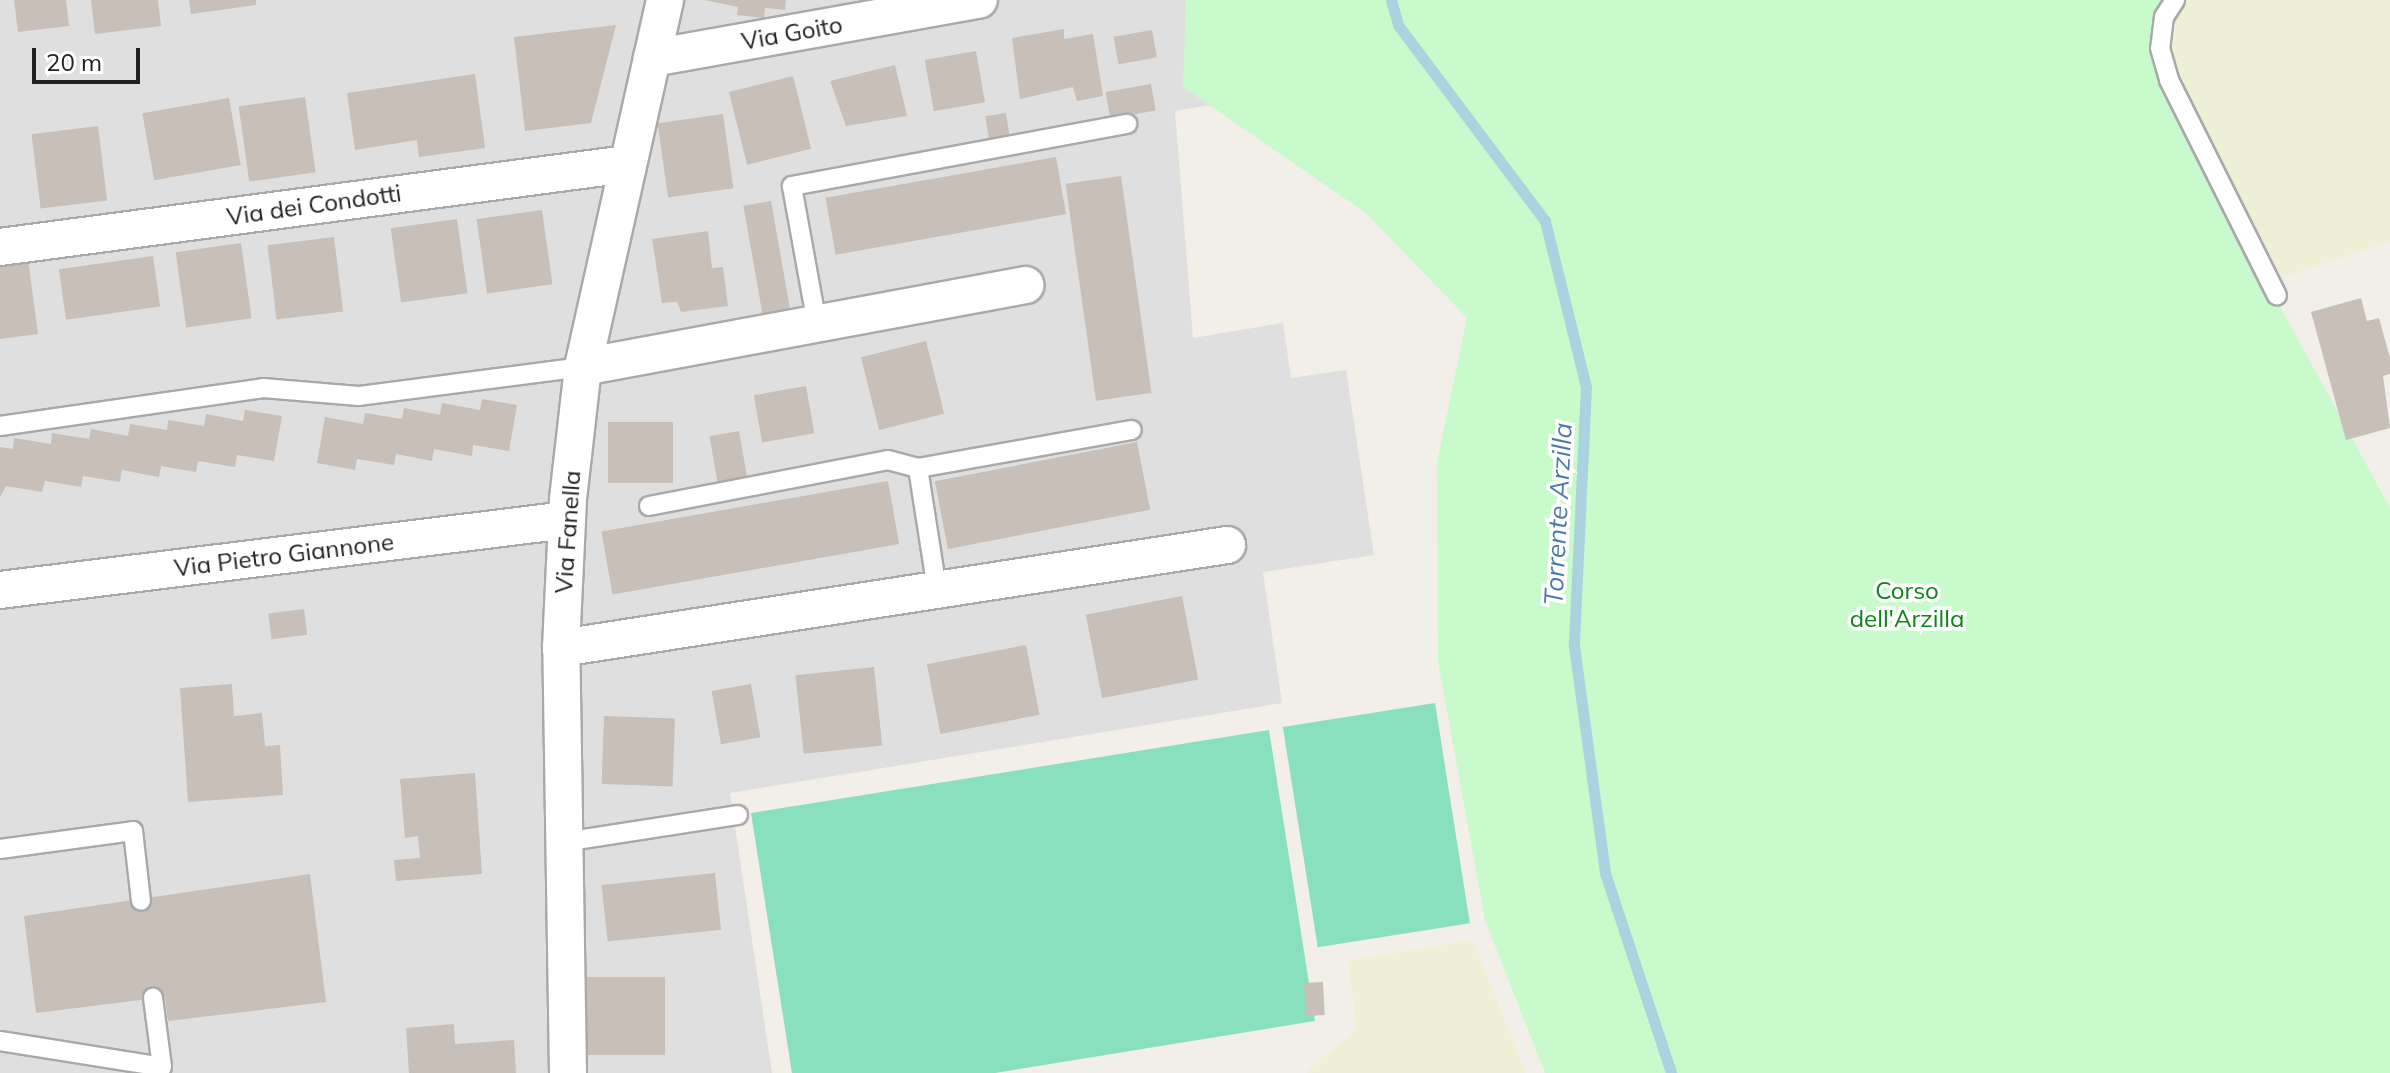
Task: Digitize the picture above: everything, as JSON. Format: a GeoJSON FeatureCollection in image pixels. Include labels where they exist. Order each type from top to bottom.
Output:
{"type":"FeatureCollection","features":[{"type":"Feature","properties":{"kind":"street","name":"Via Fanella"},"geometry":{"type":"LineString","coordinates":[[568,1073],[561,648],[567,520],[583,367],[665,0]]}},
{"type":"Feature","properties":{"kind":"street","name":"Via Goito"},"geometry":{"type":"LineString","coordinates":[[652,58],[979,0]]}},
{"type":"Feature","properties":{"kind":"street","name":"Via dei Condotti"},"geometry":{"type":"LineString","coordinates":[[0,247],[627,164]]}},
{"type":"Feature","properties":{"kind":"street"},"geometry":{"type":"LineString","coordinates":[[583,367],[1025,285]]}},
{"type":"Feature","properties":{"kind":"street","name":"Via Pietro Giannone"},"geometry":{"type":"LineString","coordinates":[[0,590],[567,520]]}},
{"type":"Feature","properties":{"kind":"street"},"geometry":{"type":"LineString","coordinates":[[561,648],[1227,545]]}},
{"type":"Feature","properties":{"kind":"lane"},"geometry":{"type":"LineString","coordinates":[[2175,0],[2164,17],[2160,48],[2169,80],[2277,296]]}},
{"type":"Feature","properties":{"kind":"lane"},"geometry":{"type":"LineString","coordinates":[[817,324],[792,186],[1127,124]]}},
{"type":"Feature","properties":{"kind":"lane"},"geometry":{"type":"LineString","coordinates":[[0,426],[263,388],[359,396],[583,367]]}},
{"type":"Feature","properties":{"kind":"lane"},"geometry":{"type":"LineString","coordinates":[[649,506],[888,460],[918,468],[1132,430]]}},
{"type":"Feature","properties":{"kind":"lane"},"geometry":{"type":"LineString","coordinates":[[918,468],[937,590]]}},
{"type":"Feature","properties":{"kind":"lane"},"geometry":{"type":"LineString","coordinates":[[564,842],[738,815]]}},
{"type":"Feature","properties":{"kind":"lane"},"geometry":{"type":"LineString","coordinates":[[0,849],[133,831],[141,901]]}},
{"type":"Feature","properties":{"kind":"lane"},"geometry":{"type":"LineString","coordinates":[[0,1041],[162,1067],[153,998]]}},
{"type":"Feature","properties":{"kind":"shaded area"},"geometry":{"type":"Polygon","coordinates":[[[0,0],[1232,0],[1257,97],[1175,111],[1193,338],[1283,323],[1291,378],[1346,370],[1374,555],[1263,572],[1282,703],[730,793],[772,1073],[0,1073],[0,0]]]}},
{"type":"Feature","properties":{"kind":"green space","name":"Corso dell'Arzilla"},"geometry":{"type":"Polygon","coordinates":[[[1186,0],[2188,0],[2159,32],[2166,97],[2390,508],[2390,1073],[1545,1073],[1485,920],[1438,662],[1437,462],[1467,318],[1366,213],[1183,87],[1186,0]]]}},
{"type":"Feature","properties":{"kind":"green space"},"geometry":{"type":"Polygon","coordinates":[[[2191,0],[2390,0],[2390,241],[2282,277],[2176,74],[2169,26],[2181,6],[2191,0]]]}},
{"type":"Feature","properties":{"kind":"green space"},"geometry":{"type":"Polygon","coordinates":[[[1435,703],[1470,923],[1318,947],[1283,727],[1435,703]]]}},
{"type":"Feature","properties":{"kind":"green space"},"geometry":{"type":"Polygon","coordinates":[[[1269,730],[1315,1021],[995,1073],[792,1073],[751,813],[1269,730]]]}},
{"type":"Feature","properties":{"kind":"green space"},"geometry":{"type":"Polygon","coordinates":[[[1473,940],[1526,1073],[1305,1073],[1357,1029],[1348,961],[1473,940]]]}},
{"type":"Feature","properties":{"kind":"building"},"geometry":{"type":"Polygon","coordinates":[[[14,0],[66,0],[69,26],[18,32],[14,0]]]}},
{"type":"Feature","properties":{"kind":"building"},"geometry":{"type":"Polygon","coordinates":[[[91,0],[158,0],[161,26],[95,34],[91,0]]]}},
{"type":"Feature","properties":{"kind":"building"},"geometry":{"type":"Polygon","coordinates":[[[189,0],[256,0],[256,5],[191,14],[189,0]]]}},
{"type":"Feature","properties":{"kind":"building"},"geometry":{"type":"Polygon","coordinates":[[[704,0],[786,0],[785,10],[765,8],[764,18],[737,15],[738,7],[704,0]]]}},
{"type":"Feature","properties":{"kind":"building"},"geometry":{"type":"Polygon","coordinates":[[[616,25],[591,123],[525,131],[514,37],[616,25]]]}},
{"type":"Feature","properties":{"kind":"building"},"geometry":{"type":"Polygon","coordinates":[[[1064,29],[1064,39],[1093,34],[1103,96],[1077,101],[1073,87],[1020,99],[1012,38],[1064,29]]]}},
{"type":"Feature","properties":{"kind":"building"},"geometry":{"type":"Polygon","coordinates":[[[1152,30],[1157,58],[1118,64],[1114,37],[1152,30]]]}},
{"type":"Feature","properties":{"kind":"building"},"geometry":{"type":"Polygon","coordinates":[[[976,51],[985,102],[934,111],[925,60],[976,51]]]}},
{"type":"Feature","properties":{"kind":"building"},"geometry":{"type":"Polygon","coordinates":[[[895,65],[907,116],[846,126],[830,81],[895,65]]]}},
{"type":"Feature","properties":{"kind":"building"},"geometry":{"type":"Polygon","coordinates":[[[475,74],[485,148],[419,157],[417,140],[355,150],[347,93],[475,74]]]}},
{"type":"Feature","properties":{"kind":"building"},"geometry":{"type":"Polygon","coordinates":[[[793,76],[811,149],[747,165],[729,92],[793,76]]]}},
{"type":"Feature","properties":{"kind":"building"},"geometry":{"type":"Polygon","coordinates":[[[1151,84],[1156,111],[1110,119],[1106,92],[1151,84]]]}},
{"type":"Feature","properties":{"kind":"building"},"geometry":{"type":"Polygon","coordinates":[[[305,97],[316,172],[249,182],[239,106],[305,97]]]}},
{"type":"Feature","properties":{"kind":"building"},"geometry":{"type":"Polygon","coordinates":[[[229,98],[241,165],[154,180],[142,113],[229,98]]]}},
{"type":"Feature","properties":{"kind":"building"},"geometry":{"type":"Polygon","coordinates":[[[1006,113],[1010,139],[989,142],[985,116],[1006,113]]]}},
{"type":"Feature","properties":{"kind":"building"},"geometry":{"type":"Polygon","coordinates":[[[723,114],[733,188],[668,197],[658,123],[723,114]]]}},
{"type":"Feature","properties":{"kind":"building"},"geometry":{"type":"Polygon","coordinates":[[[98,126],[107,200],[41,209],[31,134],[98,126]]]}},
{"type":"Feature","properties":{"kind":"building"},"geometry":{"type":"Polygon","coordinates":[[[1056,157],[1066,214],[836,255],[826,198],[1056,157]]]}},
{"type":"Feature","properties":{"kind":"building"},"geometry":{"type":"Polygon","coordinates":[[[1121,176],[1151,393],[1096,401],[1066,184],[1121,176]]]}},
{"type":"Feature","properties":{"kind":"building"},"geometry":{"type":"Polygon","coordinates":[[[771,201],[790,308],[762,313],[743,206],[771,201]]]}},
{"type":"Feature","properties":{"kind":"building"},"geometry":{"type":"Polygon","coordinates":[[[542,210],[552,284],[487,293],[477,219],[542,210]]]}},
{"type":"Feature","properties":{"kind":"building"},"geometry":{"type":"Polygon","coordinates":[[[457,219],[467,293],[401,303],[391,228],[457,219]]]}},
{"type":"Feature","properties":{"kind":"building"},"geometry":{"type":"Polygon","coordinates":[[[708,231],[712,268],[723,267],[728,306],[681,312],[677,302],[662,303],[652,239],[708,231]]]}},
{"type":"Feature","properties":{"kind":"building"},"geometry":{"type":"Polygon","coordinates":[[[334,237],[343,311],[277,320],[267,245],[334,237]]]}},
{"type":"Feature","properties":{"kind":"building"},"geometry":{"type":"Polygon","coordinates":[[[241,243],[252,318],[186,327],[176,252],[241,243]]]}},
{"type":"Feature","properties":{"kind":"building"},"geometry":{"type":"Polygon","coordinates":[[[153,256],[160,307],[66,320],[59,269],[153,256]]]}},
{"type":"Feature","properties":{"kind":"building"},"geometry":{"type":"Polygon","coordinates":[[[28,259],[38,334],[0,339],[0,263],[28,259]]]}},
{"type":"Feature","properties":{"kind":"building"},"geometry":{"type":"Polygon","coordinates":[[[2361,298],[2367,321],[2379,318],[2390,358],[2390,374],[2383,376],[2390,428],[2346,440],[2311,312],[2361,298]]]}},
{"type":"Feature","properties":{"kind":"building"},"geometry":{"type":"Polygon","coordinates":[[[926,341],[944,414],[879,430],[861,357],[926,341]]]}},
{"type":"Feature","properties":{"kind":"building"},"geometry":{"type":"Polygon","coordinates":[[[806,386],[814,433],[762,442],[754,395],[806,386]]]}},
{"type":"Feature","properties":{"kind":"building"},"geometry":{"type":"Polygon","coordinates":[[[482,399],[517,405],[509,451],[473,445],[472,456],[434,449],[432,461],[396,454],[394,465],[357,459],[355,470],[317,463],[325,417],[363,424],[365,413],[402,419],[404,408],[440,415],[442,403],[480,410],[482,399]]]}},
{"type":"Feature","properties":{"kind":"building"},"geometry":{"type":"Polygon","coordinates":[[[245,410],[282,416],[274,461],[237,455],[235,467],[198,461],[196,472],[161,466],[159,477],[122,470],[120,482],[83,476],[81,487],[45,481],[42,492],[6,486],[0,497],[0,447],[13,449],[14,438],[51,444],[52,433],[89,439],[91,429],[128,436],[130,424],[167,430],[168,420],[204,426],[206,414],[243,421],[245,410]]]}},
{"type":"Feature","properties":{"kind":"building"},"geometry":{"type":"Polygon","coordinates":[[[608,422],[673,422],[673,483],[608,483],[608,422]]]}},
{"type":"Feature","properties":{"kind":"building"},"geometry":{"type":"Polygon","coordinates":[[[739,431],[747,477],[718,482],[709,436],[739,431]]]}},
{"type":"Feature","properties":{"kind":"building"},"geometry":{"type":"Polygon","coordinates":[[[1137,442],[1150,510],[948,549],[935,481],[1137,442]]]}},
{"type":"Feature","properties":{"kind":"building"},"geometry":{"type":"Polygon","coordinates":[[[888,481],[899,544],[613,595],[601,532],[888,481]]]}},
{"type":"Feature","properties":{"kind":"building"},"geometry":{"type":"Polygon","coordinates":[[[1182,596],[1198,679],[1102,698],[1086,615],[1182,596]]]}},
{"type":"Feature","properties":{"kind":"building"},"geometry":{"type":"Polygon","coordinates":[[[304,609],[307,635],[271,639],[268,613],[304,609]]]}},
{"type":"Feature","properties":{"kind":"building"},"geometry":{"type":"Polygon","coordinates":[[[1026,645],[1040,715],[940,734],[927,664],[1026,645]]]}},
{"type":"Feature","properties":{"kind":"building"},"geometry":{"type":"Polygon","coordinates":[[[874,667],[882,746],[804,754],[795,675],[874,667]]]}},
{"type":"Feature","properties":{"kind":"building"},"geometry":{"type":"Polygon","coordinates":[[[232,684],[234,716],[262,713],[265,746],[280,745],[283,795],[188,802],[180,688],[232,684]]]}},
{"type":"Feature","properties":{"kind":"building"},"geometry":{"type":"Polygon","coordinates":[[[751,684],[760,737],[721,744],[712,691],[751,684]]]}},
{"type":"Feature","properties":{"kind":"building"},"geometry":{"type":"Polygon","coordinates":[[[604,716],[675,718],[673,786],[602,784],[604,716]]]}},
{"type":"Feature","properties":{"kind":"building"},"geometry":{"type":"Polygon","coordinates":[[[475,773],[482,874],[396,881],[394,860],[420,858],[418,836],[405,838],[400,779],[475,773]]]}},
{"type":"Feature","properties":{"kind":"building"},"geometry":{"type":"Polygon","coordinates":[[[715,873],[721,930],[608,942],[602,885],[715,873]]]}},
{"type":"Feature","properties":{"kind":"building"},"geometry":{"type":"Polygon","coordinates":[[[310,874],[326,1002],[168,1021],[165,997],[36,1013],[24,916],[310,874]]]}},
{"type":"Feature","properties":{"kind":"building"},"geometry":{"type":"Polygon","coordinates":[[[585,977],[665,977],[665,1055],[585,1055],[585,977]]]}},
{"type":"Feature","properties":{"kind":"building"},"geometry":{"type":"Polygon","coordinates":[[[1323,982],[1325,1015],[1306,1016],[1304,983],[1323,982]]]}},
{"type":"Feature","properties":{"kind":"building"},"geometry":{"type":"Polygon","coordinates":[[[454,1024],[455,1044],[514,1040],[516,1073],[409,1073],[406,1028],[454,1024]]]}},
{"type":"Feature","properties":{"kind":"waterway","name":"Torrente Arzilla"},"geometry":{"type":"LineString","coordinates":[[1391,0],[1398,25],[1545,221],[1586,387],[1574,646],[1605,873],[1671,1073]]}}]}
